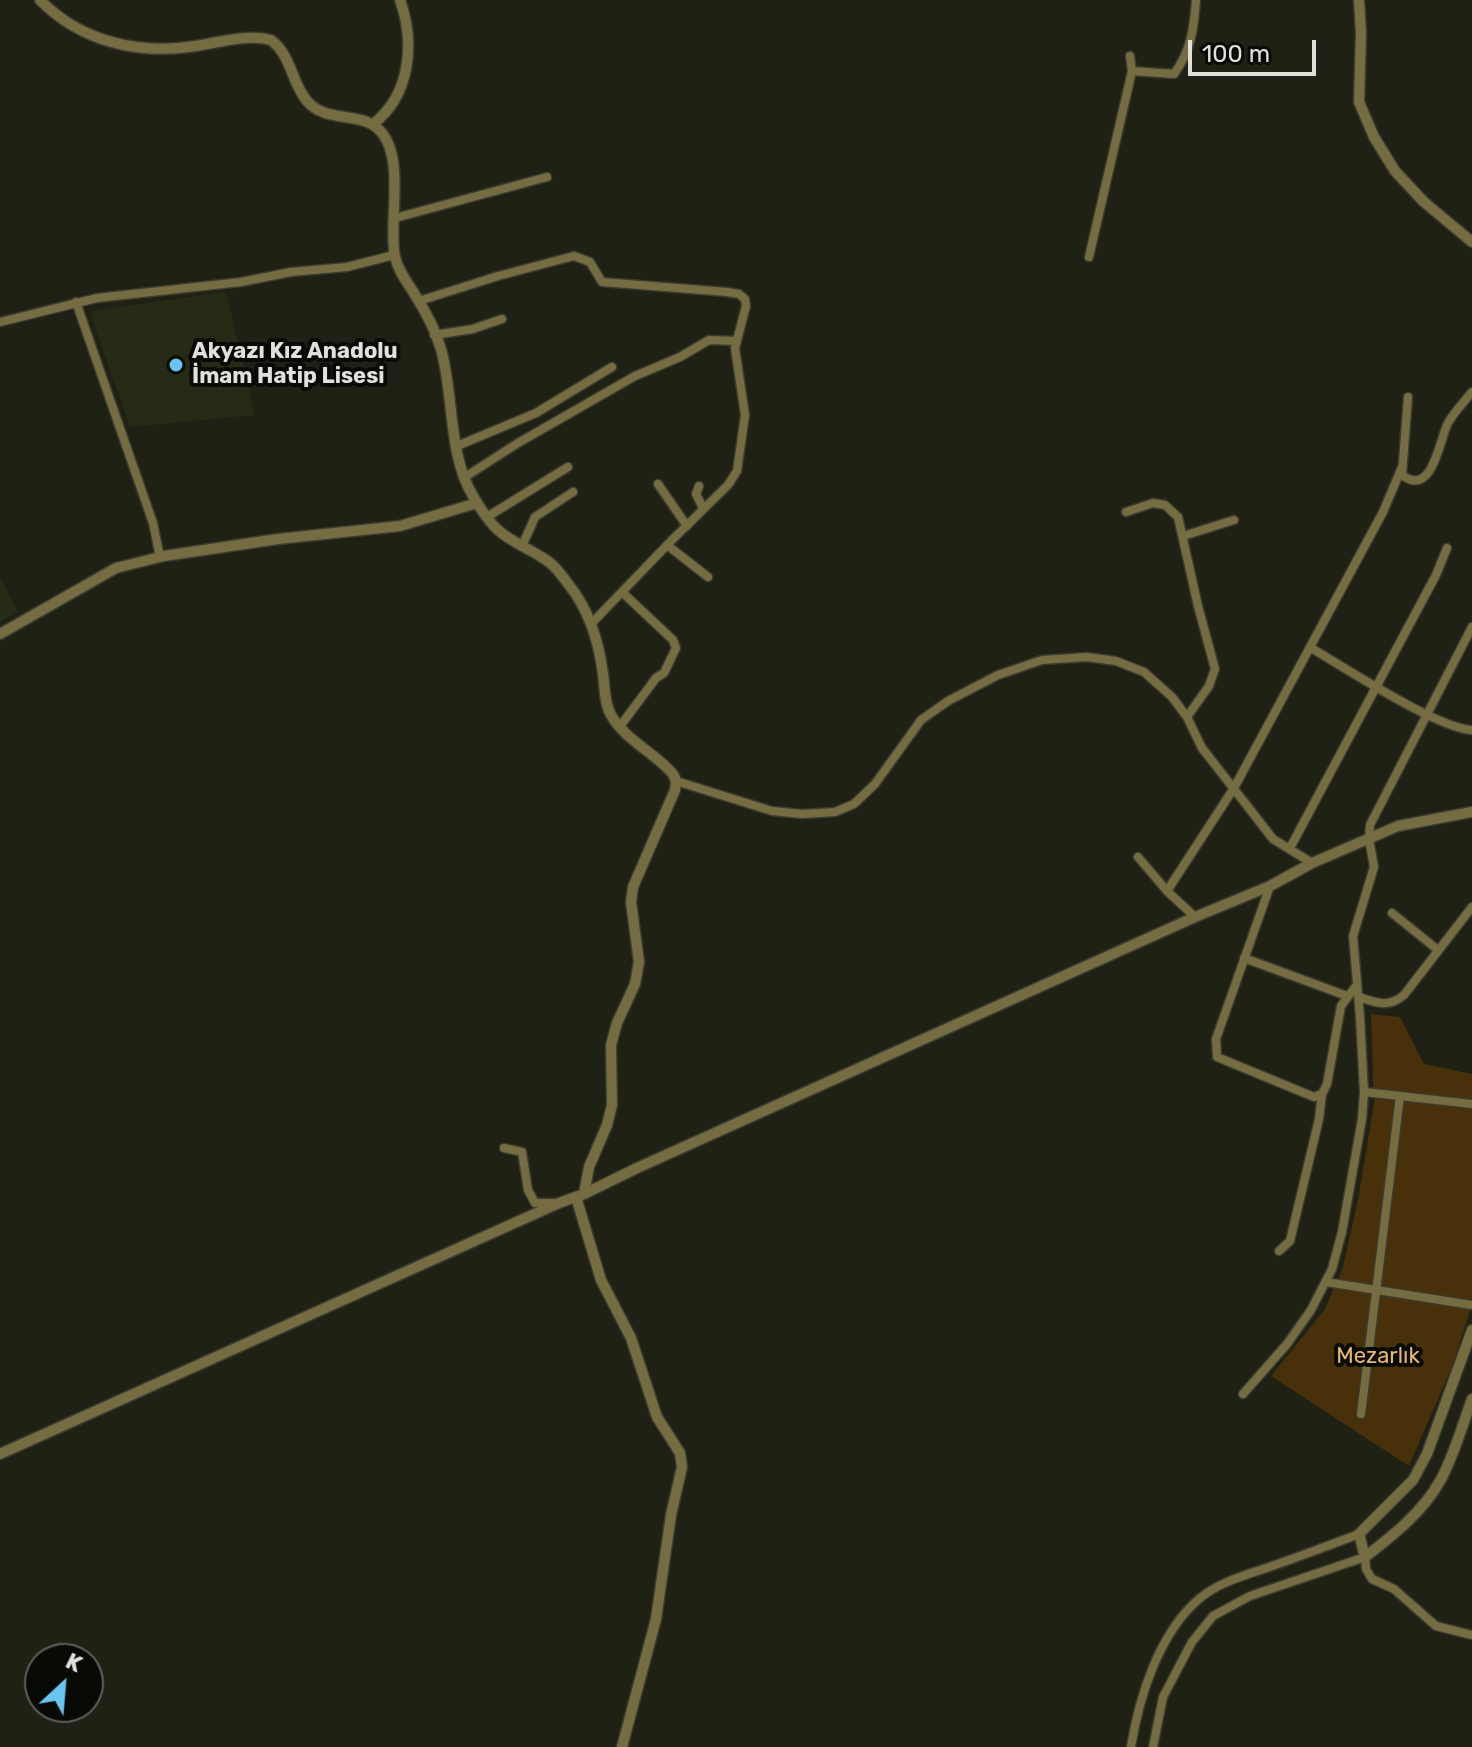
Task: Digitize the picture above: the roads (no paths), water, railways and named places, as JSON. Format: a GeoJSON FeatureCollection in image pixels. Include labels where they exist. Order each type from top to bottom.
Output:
{"type":"FeatureCollection","features":[{"type":"Feature","properties":{"kind":"street"},"geometry":{"type":"LineString","coordinates":[[40,0],[58,17],[79,29],[138,48],[190,47],[239,38],[271,40],[288,58],[297,85],[315,109],[341,119],[360,119],[373,124],[384,135],[390,149],[394,255],[440,346],[465,477],[477,503],[499,531],[551,564],[572,587],[599,648],[612,718],[672,773],[676,781],[675,790],[633,887],[631,902],[639,962],[635,984],[614,1034],[610,1072],[612,1105],[607,1125],[580,1196],[601,1280],[631,1338],[657,1417],[680,1453],[682,1467],[671,1515],[656,1619],[622,1747]]}},
{"type":"Feature","properties":{"kind":"street"},"geometry":{"type":"LineString","coordinates":[[373,124],[383,117],[396,97],[406,69],[408,21],[400,0]]}},
{"type":"Feature","properties":{"kind":"street"},"geometry":{"type":"LineString","coordinates":[[1132,71],[1174,74],[1185,59],[1193,34],[1196,0]]}},
{"type":"Feature","properties":{"kind":"street"},"geometry":{"type":"LineString","coordinates":[[1359,0],[1359,102],[1374,137],[1395,171],[1424,202],[1472,242]]}},
{"type":"Feature","properties":{"kind":"street"},"geometry":{"type":"LineString","coordinates":[[1089,257],[1132,71],[1130,56]]}},
{"type":"Feature","properties":{"kind":"street"},"geometry":{"type":"LineString","coordinates":[[395,218],[547,177]]}},
{"type":"Feature","properties":{"kind":"street"},"geometry":{"type":"LineString","coordinates":[[0,322],[76,302],[347,267],[394,255]]}},
{"type":"Feature","properties":{"kind":"street"},"geometry":{"type":"LineString","coordinates":[[419,301],[574,256],[590,262],[602,282],[739,294],[745,299],[735,348],[745,415],[737,471],[728,485],[591,624]]}},
{"type":"Feature","properties":{"kind":"street"},"geometry":{"type":"LineString","coordinates":[[76,302],[153,523],[160,557]]}},
{"type":"Feature","properties":{"kind":"street"},"geometry":{"type":"LineString","coordinates":[[434,335],[473,329],[502,319]]}},
{"type":"Feature","properties":{"kind":"street"},"geometry":{"type":"LineString","coordinates":[[465,477],[635,376],[680,357],[709,340],[737,341]]}},
{"type":"Feature","properties":{"kind":"street"},"geometry":{"type":"LineString","coordinates":[[457,446],[536,413],[612,367]]}},
{"type":"Feature","properties":{"kind":"street"},"geometry":{"type":"LineString","coordinates":[[1408,397],[1402,475],[1417,480],[1429,474],[1448,424],[1472,392]]}},
{"type":"Feature","properties":{"kind":"street"},"geometry":{"type":"LineString","coordinates":[[487,517],[568,467]]}},
{"type":"Feature","properties":{"kind":"street"},"geometry":{"type":"LineString","coordinates":[[1167,891],[1234,788],[1383,512],[1402,467]]}},
{"type":"Feature","properties":{"kind":"street"},"geometry":{"type":"LineString","coordinates":[[658,484],[687,526]]}},
{"type":"Feature","properties":{"kind":"street"},"geometry":{"type":"LineString","coordinates":[[699,486],[696,494],[703,508]]}},
{"type":"Feature","properties":{"kind":"street"},"geometry":{"type":"LineString","coordinates":[[522,546],[535,517],[573,492]]}},
{"type":"Feature","properties":{"kind":"street"},"geometry":{"type":"LineString","coordinates":[[0,634],[116,568],[160,557],[278,539],[400,526],[477,503]]}},
{"type":"Feature","properties":{"kind":"street"},"geometry":{"type":"LineString","coordinates":[[1126,512],[1153,503],[1165,505],[1178,517],[1215,669],[1209,686],[1187,717]]}},
{"type":"Feature","properties":{"kind":"street"},"geometry":{"type":"LineString","coordinates":[[1183,536],[1234,520]]}},
{"type":"Feature","properties":{"kind":"street"},"geometry":{"type":"LineString","coordinates":[[667,545],[708,577]]}},
{"type":"Feature","properties":{"kind":"street"},"geometry":{"type":"LineString","coordinates":[[1290,848],[1436,575],[1447,548]]}},
{"type":"Feature","properties":{"kind":"street"},"geometry":{"type":"LineString","coordinates":[[621,725],[656,678],[664,673],[676,648],[673,640],[622,592]]}},
{"type":"Feature","properties":{"kind":"street"},"geometry":{"type":"LineString","coordinates":[[1243,1394],[1287,1344],[1311,1310],[1326,1282],[1342,1232],[1364,1092],[1353,936],[1374,867],[1370,825],[1472,627]]}},
{"type":"Feature","properties":{"kind":"street"},"geometry":{"type":"LineString","coordinates":[[1311,648],[1375,687],[1426,713],[1464,730],[1472,730]]}},
{"type":"Feature","properties":{"kind":"street"},"geometry":{"type":"LineString","coordinates":[[676,781],[772,811],[802,814],[835,812],[854,804],[875,784],[921,720],[948,701],[998,675],[1042,660],[1087,657],[1116,661],[1144,672],[1172,697],[1187,717],[1202,748],[1273,839],[1312,863]]}},
{"type":"Feature","properties":{"kind":"street"},"geometry":{"type":"LineString","coordinates":[[0,1454],[1270,886],[1312,863],[1398,826],[1472,812]]}},
{"type":"Feature","properties":{"kind":"street"},"geometry":{"type":"LineString","coordinates":[[1138,857],[1195,917]]}},
{"type":"Feature","properties":{"kind":"street"},"geometry":{"type":"LineString","coordinates":[[1270,886],[1216,1039],[1217,1057],[1314,1097],[1322,1094]]}},
{"type":"Feature","properties":{"kind":"street"},"geometry":{"type":"LineString","coordinates":[[1359,997],[1385,1004],[1395,1002],[1404,995],[1472,907]]}},
{"type":"Feature","properties":{"kind":"street"},"geometry":{"type":"LineString","coordinates":[[1392,913],[1438,950]]}},
{"type":"Feature","properties":{"kind":"street"},"geometry":{"type":"LineString","coordinates":[[1244,958],[1347,996]]}},
{"type":"Feature","properties":{"kind":"street"},"geometry":{"type":"LineString","coordinates":[[1279,1251],[1290,1241],[1322,1094],[1327,1084],[1341,1006],[1356,986]]}},
{"type":"Feature","properties":{"kind":"street"},"geometry":{"type":"LineString","coordinates":[[1364,1092],[1472,1104]]}},
{"type":"Feature","properties":{"kind":"street"},"geometry":{"type":"LineString","coordinates":[[1361,1414],[1400,1096]]}},
{"type":"Feature","properties":{"kind":"street"},"geometry":{"type":"LineString","coordinates":[[504,1148],[522,1152],[528,1190],[535,1203],[559,1203]]}},
{"type":"Feature","properties":{"kind":"street"},"geometry":{"type":"LineString","coordinates":[[1326,1282],[1472,1305]]}},
{"type":"Feature","properties":{"kind":"street"},"geometry":{"type":"LineString","coordinates":[[1131,1747],[1143,1690],[1174,1629],[1199,1599],[1242,1576],[1359,1534],[1413,1480],[1427,1454],[1472,1330]]}},
{"type":"Feature","properties":{"kind":"street"},"geometry":{"type":"LineString","coordinates":[[1153,1747],[1163,1697],[1192,1642],[1213,1616],[1250,1596],[1365,1557],[1408,1522],[1440,1481],[1472,1399]]}},
{"type":"Feature","properties":{"kind":"street"},"geometry":{"type":"LineString","coordinates":[[1359,1534],[1366,1569],[1372,1579],[1394,1589],[1436,1626],[1472,1635]]}},
{"type":"Feature","properties":{"kind":"place","name":"Akyazı Kız Anadolu İmam Hatip Lisesi"},"geometry":{"type":"Point","coordinates":[176,365]}},
{"type":"Feature","properties":{"kind":"park label","name":"Mezarlık"},"geometry":{"type":"Point","coordinates":[1378,1357]}}]}
